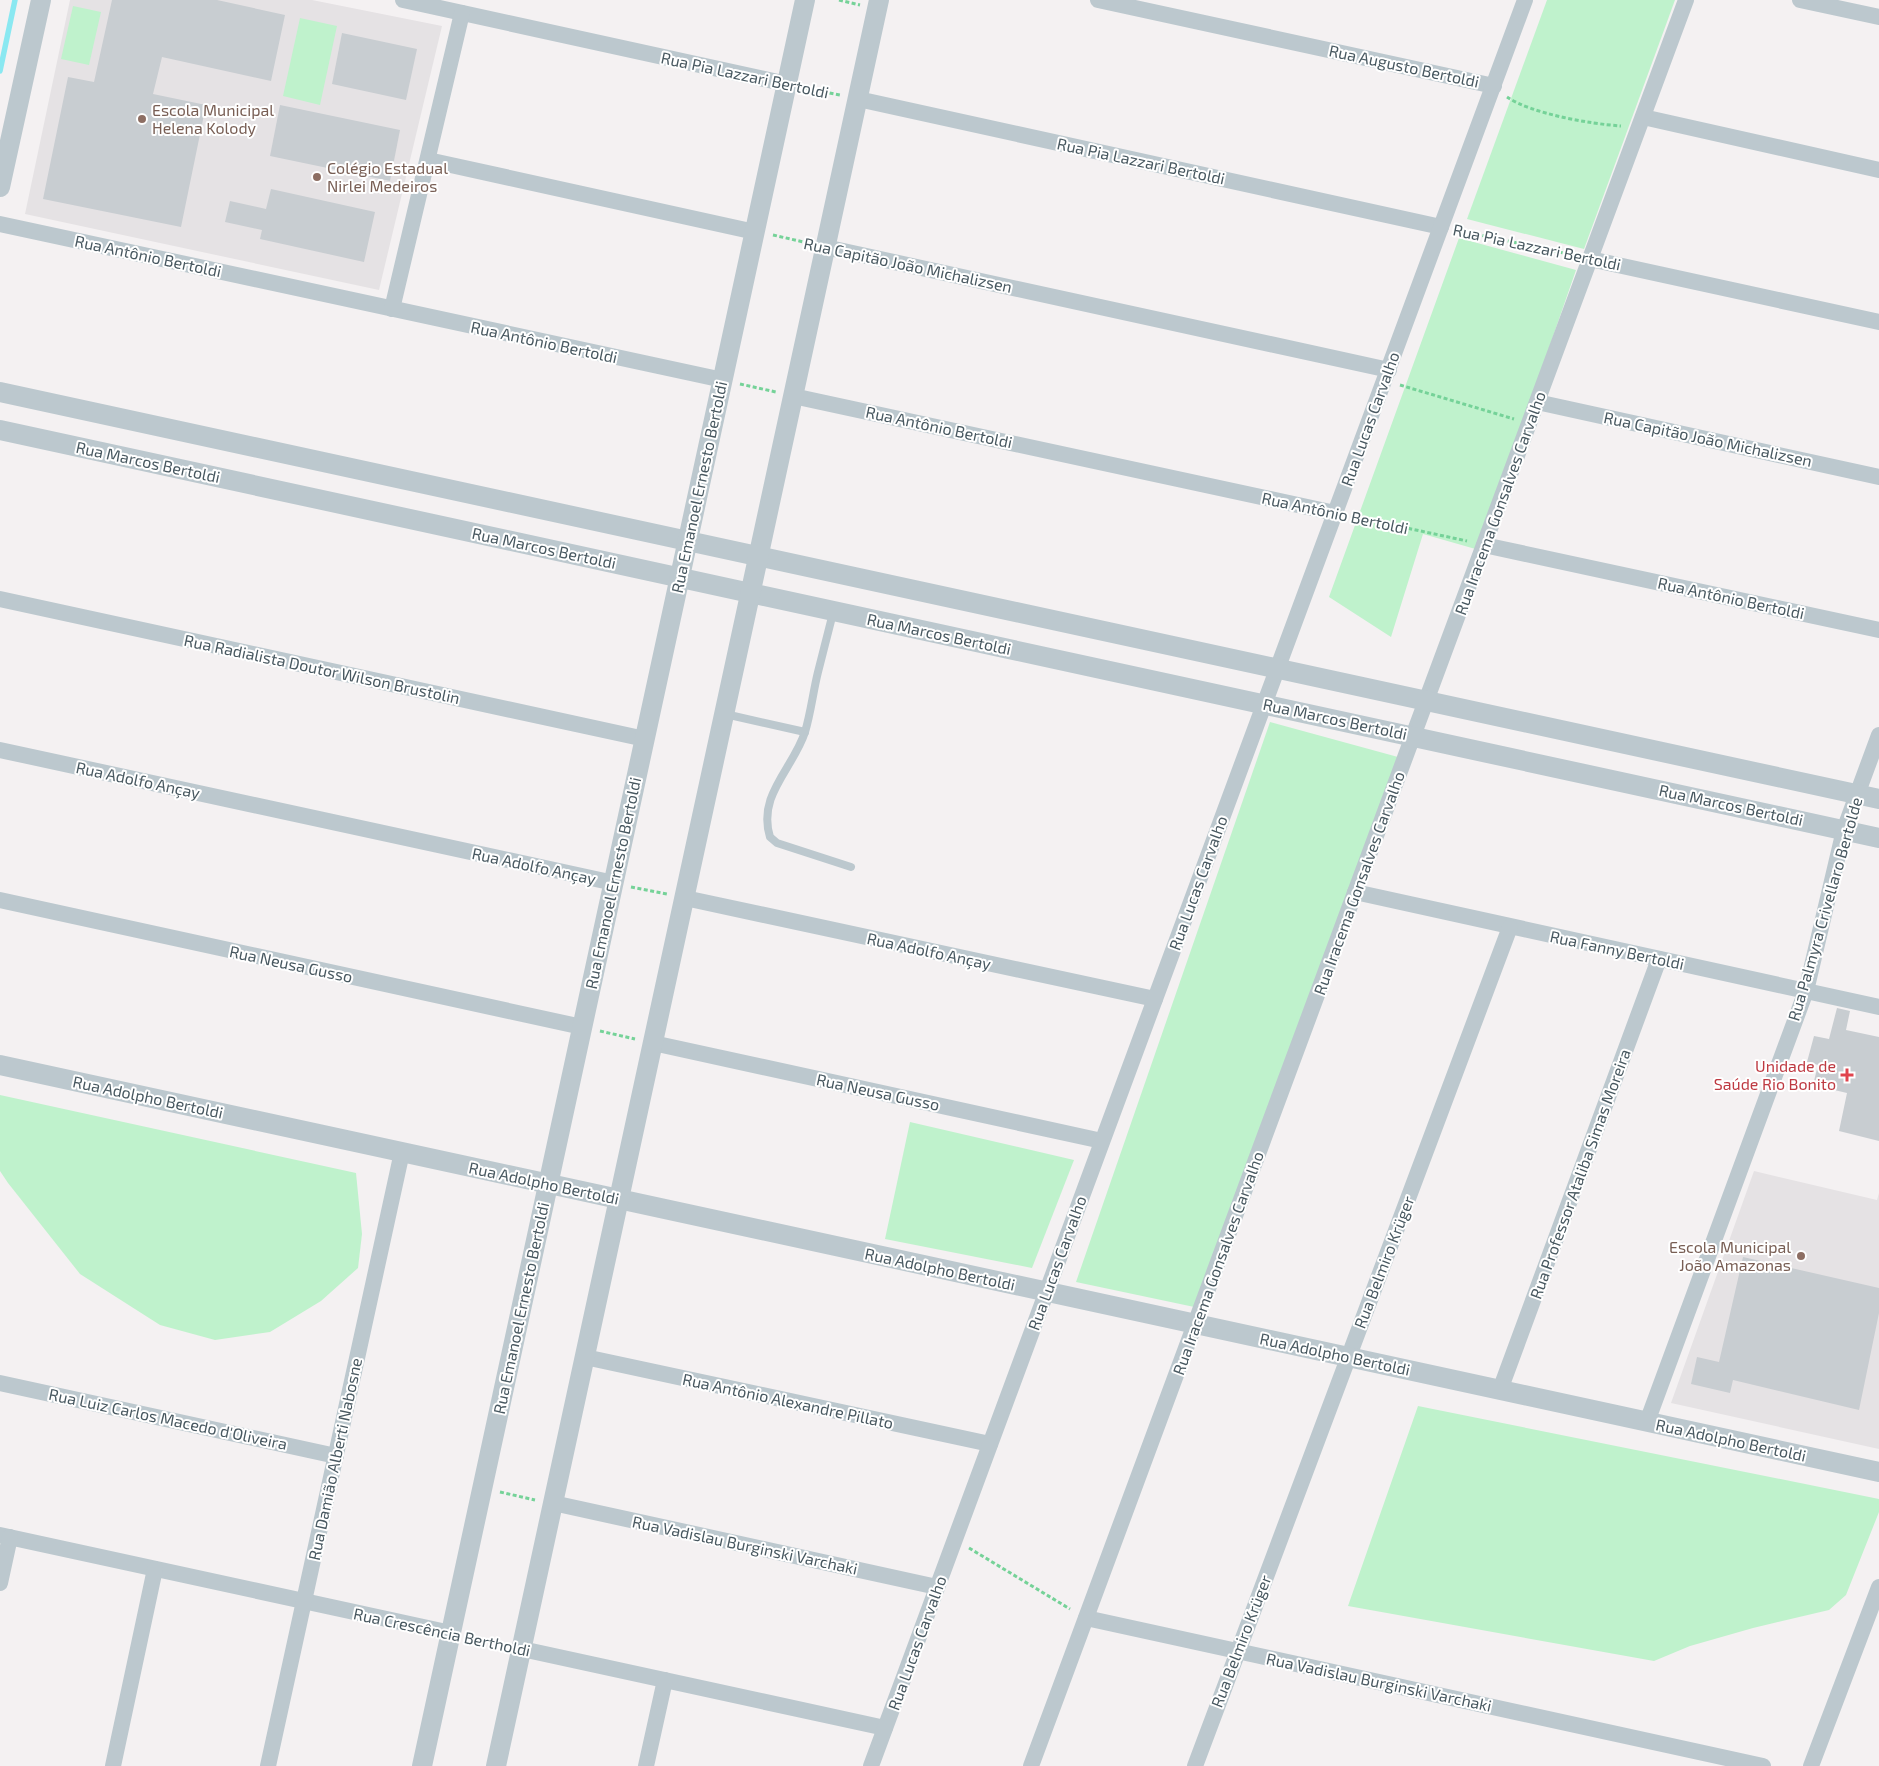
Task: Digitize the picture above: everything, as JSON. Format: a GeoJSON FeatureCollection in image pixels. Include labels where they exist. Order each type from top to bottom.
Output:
{"type":"FeatureCollection","features":[{"type":"Feature","properties":{"kind":"street"},"geometry":{"type":"LineString","coordinates":[[0,187],[41,0]]}},
{"type":"Feature","properties":{"kind":"street","name":"Rua Pia Lazzari Bertoldi"},"geometry":{"type":"LineString","coordinates":[[403,0],[787,84]]}},
{"type":"Feature","properties":{"kind":"street","name":"Rua Emanoel Ernesto Bertoldi"},"geometry":{"type":"LineString","coordinates":[[422,1766],[805,0]]}},
{"type":"Feature","properties":{"kind":"street"},"geometry":{"type":"LineString","coordinates":[[496,1766],[879,0]]}},
{"type":"Feature","properties":{"kind":"street","name":"Rua Augusto Bertoldi"},"geometry":{"type":"LineString","coordinates":[[1098,0],[1494,86]]}},
{"type":"Feature","properties":{"kind":"street","name":"Rua Lucas Carvalho"},"geometry":{"type":"LineString","coordinates":[[871,1766],[1525,0]]}},
{"type":"Feature","properties":{"kind":"street","name":"Rua Iracema Gonsalves Carvalho"},"geometry":{"type":"LineString","coordinates":[[1031,1766],[1686,0]]}},
{"type":"Feature","properties":{"kind":"street"},"geometry":{"type":"LineString","coordinates":[[1800,0],[1879,17]]}},
{"type":"Feature","properties":{"kind":"street"},"geometry":{"type":"LineString","coordinates":[[392,309],[462,13]]}},
{"type":"Feature","properties":{"kind":"street","name":"Rua Pia Lazzari Bertoldi"},"geometry":{"type":"LineString","coordinates":[[858,99],[1441,227]]}},
{"type":"Feature","properties":{"kind":"street"},"geometry":{"type":"LineString","coordinates":[[1643,118],[1879,170]]}},
{"type":"Feature","properties":{"kind":"street"},"geometry":{"type":"LineString","coordinates":[[428,160],[755,232]]}},
{"type":"Feature","properties":{"kind":"street","name":"Rua Antônio Bertoldi"},"geometry":{"type":"LineString","coordinates":[[0,224],[722,380]]}},
{"type":"Feature","properties":{"kind":"street","name":"Rua Capitão João Michalizsen"},"geometry":{"type":"LineString","coordinates":[[826,247],[1386,375]]}},
{"type":"Feature","properties":{"kind":"street","name":"Rua Pia Lazzari Bertoldi"},"geometry":{"type":"LineString","coordinates":[[1590,259],[1879,322]]}},
{"type":"Feature","properties":{"kind":"street"},"geometry":{"type":"LineString","coordinates":[[0,392],[1879,799]]}},
{"type":"Feature","properties":{"kind":"street","name":"Rua Antônio Bertoldi"},"geometry":{"type":"LineString","coordinates":[[793,396],[1335,513]]}},
{"type":"Feature","properties":{"kind":"street","name":"Rua Capitão João Michalizsen"},"geometry":{"type":"LineString","coordinates":[[1537,402],[1879,477]]}},
{"type":"Feature","properties":{"kind":"street","name":"Rua Marcos Bertoldi"},"geometry":{"type":"LineString","coordinates":[[0,430],[1879,838]]}},
{"type":"Feature","properties":{"kind":"street","name":"Rua Antônio Bertoldi"},"geometry":{"type":"LineString","coordinates":[[1484,545],[1879,630]]}},
{"type":"Feature","properties":{"kind":"street","name":"Rua Radialista Doutor Wilson Brustolin"},"geometry":{"type":"LineString","coordinates":[[0,599],[645,739]]}},
{"type":"Feature","properties":{"kind":"street","name":"Rua Palmyra Crivellaro Bertolde"},"geometry":{"type":"LineString","coordinates":[[1647,1422],[1806,991],[1844,830],[1879,735]]}},
{"type":"Feature","properties":{"kind":"street","name":"Rua Adolfo Ançay"},"geometry":{"type":"LineString","coordinates":[[0,750],[614,883]]}},
{"type":"Feature","properties":{"kind":"street","name":"Rua Fanny Bertoldi"},"geometry":{"type":"LineString","coordinates":[[1355,892],[1879,1007]]}},
{"type":"Feature","properties":{"kind":"street","name":"Rua Adolfo Ançay"},"geometry":{"type":"LineString","coordinates":[[684,898],[1155,999]]}},
{"type":"Feature","properties":{"kind":"street","name":"Rua Neusa Gusso"},"geometry":{"type":"LineString","coordinates":[[0,900],[582,1027]]}},
{"type":"Feature","properties":{"kind":"street","name":"Rua Belmiro Krüger"},"geometry":{"type":"LineString","coordinates":[[1194,1766],[1510,927]]}},
{"type":"Feature","properties":{"kind":"street","name":"Rua Professor Ataliba Simas Moreira"},"geometry":{"type":"LineString","coordinates":[[1500,1390],[1659,959]]}},
{"type":"Feature","properties":{"kind":"street","name":"Rua Neusa Gusso"},"geometry":{"type":"LineString","coordinates":[[653,1043],[1102,1141]]}},
{"type":"Feature","properties":{"kind":"street","name":"Rua Adolpho Bertoldi"},"geometry":{"type":"LineString","coordinates":[[0,1065],[1879,1472]]}},
{"type":"Feature","properties":{"kind":"street","name":"Rua Damião Alberti Nabosne"},"geometry":{"type":"LineString","coordinates":[[268,1766],[402,1152]]}},
{"type":"Feature","properties":{"kind":"street","name":"Rua Antônio Alexandre Pillato"},"geometry":{"type":"LineString","coordinates":[[585,1357],[990,1444]]}},
{"type":"Feature","properties":{"kind":"street","name":"Rua Luiz Carlos Macedo d'Oliveira"},"geometry":{"type":"LineString","coordinates":[[0,1383],[336,1456]]}},
{"type":"Feature","properties":{"kind":"street","name":"Rua Vadislau Burginski Varchaki"},"geometry":{"type":"LineString","coordinates":[[553,1503],[937,1587]]}},
{"type":"Feature","properties":{"kind":"street"},"geometry":{"type":"LineString","coordinates":[[0,1583],[5,1536]]}},
{"type":"Feature","properties":{"kind":"street","name":"Rua Crescência Bertholdi"},"geometry":{"type":"LineString","coordinates":[[5,1536],[451,1634]]}},
{"type":"Feature","properties":{"kind":"street"},"geometry":{"type":"LineString","coordinates":[[113,1766],[155,1569]]}},
{"type":"Feature","properties":{"kind":"street"},"geometry":{"type":"LineString","coordinates":[[1811,1766],[1879,1587]]}},
{"type":"Feature","properties":{"kind":"street","name":"Rua Vadislau Burginski Varchaki"},"geometry":{"type":"LineString","coordinates":[[1086,1618],[1763,1766]]}},
{"type":"Feature","properties":{"kind":"street","name":"Rua Crescência Bertholdi"},"geometry":{"type":"LineString","coordinates":[[522,1649],[885,1728]]}},
{"type":"Feature","properties":{"kind":"street"},"geometry":{"type":"LineString","coordinates":[[646,1766],[665,1680]]}},
{"type":"Feature","properties":{"kind":"lane"},"geometry":{"type":"LineString","coordinates":[[834,611],[804,732],[796,753],[782,772],[771,795],[767,816],[770,837],[777,843],[851,866]]}},
{"type":"Feature","properties":{"kind":"lane"},"geometry":{"type":"LineString","coordinates":[[724,714],[804,732]]}},
{"type":"Feature","properties":{"kind":"path","name":"Rua Pia Lazzari Bertoldi"},"geometry":{"type":"LineString","coordinates":[[787,84],[858,99]]}},
{"type":"Feature","properties":{"kind":"path","name":"Rua Augusto Bertoldi"},"geometry":{"type":"LineString","coordinates":[[1494,86],[1514,102],[1525,107],[1599,124],[1622,126],[1643,118]]}},
{"type":"Feature","properties":{"kind":"path","name":"Rua Pia Lazzari Bertoldi"},"geometry":{"type":"LineString","coordinates":[[1441,227],[1590,259]]}},
{"type":"Feature","properties":{"kind":"path","name":"Rua Capitão João Michalizsen"},"geometry":{"type":"LineString","coordinates":[[755,232],[826,247]]}},
{"type":"Feature","properties":{"kind":"path"},"geometry":{"type":"LineString","coordinates":[[1386,375],[1529,423]]}},
{"type":"Feature","properties":{"kind":"path"},"geometry":{"type":"LineString","coordinates":[[722,380],[793,396]]}},
{"type":"Feature","properties":{"kind":"path","name":"Rua Antônio Bertoldi"},"geometry":{"type":"LineString","coordinates":[[1335,513],[1484,545]]}},
{"type":"Feature","properties":{"kind":"path","name":"Rua Adolfo Ançay"},"geometry":{"type":"LineString","coordinates":[[614,883],[684,898]]}},
{"type":"Feature","properties":{"kind":"path"},"geometry":{"type":"LineString","coordinates":[[582,1027],[653,1043]]}},
{"type":"Feature","properties":{"kind":"path"},"geometry":{"type":"LineString","coordinates":[[482,1489],[553,1503]]}},
{"type":"Feature","properties":{"kind":"path"},"geometry":{"type":"LineString","coordinates":[[955,1539],[1018,1580],[1086,1618]]}},
{"type":"Feature","properties":{"kind":"path","name":"Rua Crescência Bertholdi"},"geometry":{"type":"LineString","coordinates":[[451,1634],[522,1649]]}},
{"type":"Feature","properties":{"kind":"shaded area"},"geometry":{"type":"Polygon","coordinates":[[[70,0],[312,0],[442,26],[379,290],[25,214],[70,0]]]}},
{"type":"Feature","properties":{"kind":"shaded area","name":"Escola Municipal João Amazonas"},"geometry":{"type":"Polygon","coordinates":[[[1754,1171],[1877,1200],[1879,1193],[1879,1449],[1671,1403],[1754,1171]]]}},
{"type":"Feature","properties":{"kind":"green space"},"geometry":{"type":"Polygon","coordinates":[[[1547,0],[1675,0],[1584,249],[1467,219],[1547,0]]]}},
{"type":"Feature","properties":{"kind":"green space"},"geometry":{"type":"Polygon","coordinates":[[[73,6],[101,12],[89,65],[61,59],[73,6]]]}},
{"type":"Feature","properties":{"kind":"green space"},"geometry":{"type":"Polygon","coordinates":[[[300,18],[337,26],[320,105],[283,96],[300,18]]]}},
{"type":"Feature","properties":{"kind":"green space"},"geometry":{"type":"Polygon","coordinates":[[[1459,238],[1576,270],[1479,550],[1423,534],[1391,637],[1329,597],[1459,238]]]}},
{"type":"Feature","properties":{"kind":"green space"},"geometry":{"type":"Polygon","coordinates":[[[1270,722],[1398,757],[1199,1308],[1076,1282],[1270,722]]]}},
{"type":"Feature","properties":{"kind":"green space"},"geometry":{"type":"Polygon","coordinates":[[[0,1095],[356,1173],[362,1234],[358,1268],[321,1301],[270,1332],[215,1340],[160,1325],[80,1274],[8,1183],[0,1171],[0,1095]]]}},
{"type":"Feature","properties":{"kind":"green space"},"geometry":{"type":"Polygon","coordinates":[[[910,1122],[1074,1160],[1032,1268],[885,1239],[910,1122]]]}},
{"type":"Feature","properties":{"kind":"green space"},"geometry":{"type":"Polygon","coordinates":[[[1418,1406],[1879,1499],[1879,1512],[1846,1595],[1829,1610],[1753,1628],[1690,1646],[1654,1661],[1348,1606],[1418,1406]]]}},
{"type":"Feature","properties":{"kind":"building","name":"Escola Municipal Helena Kolody"},"geometry":{"type":"Polygon","coordinates":[[[112,0],[217,0],[285,15],[271,81],[162,57],[153,94],[206,105],[181,227],[43,199],[68,77],[94,82],[112,0]]]}},
{"type":"Feature","properties":{"kind":"building"},"geometry":{"type":"Polygon","coordinates":[[[342,33],[417,49],[406,100],[332,84],[342,33]]]}},
{"type":"Feature","properties":{"kind":"building"},"geometry":{"type":"Polygon","coordinates":[[[280,105],[400,130],[390,181],[270,156],[280,105]]]}},
{"type":"Feature","properties":{"kind":"building"},"geometry":{"type":"Polygon","coordinates":[[[271,189],[375,212],[364,262],[260,239],[262,230],[225,222],[230,201],[266,209],[271,189]]]}},
{"type":"Feature","properties":{"kind":"building","name":"Unidade de Saúde Rio Bonito"},"geometry":{"type":"Polygon","coordinates":[[[1837,1008],[1850,1011],[1846,1030],[1879,1037],[1879,1141],[1839,1131],[1847,1093],[1813,1085],[1818,1065],[1807,1062],[1814,1036],[1829,1039],[1837,1008]]]}},
{"type":"Feature","properties":{"kind":"building"},"geometry":{"type":"Polygon","coordinates":[[[1743,1257],[1879,1288],[1879,1313],[1859,1410],[1733,1380],[1730,1393],[1691,1384],[1697,1357],[1719,1362],[1743,1257]]]}},
{"type":"Feature","properties":{"kind":"waterway"},"geometry":{"type":"LineString","coordinates":[[0,71],[15,0]]}},
{"type":"Feature","properties":{"kind":"place","name":"Escola Municipal Helena Kolody"},"geometry":{"type":"Point","coordinates":[142,119]}},
{"type":"Feature","properties":{"kind":"place","name":"Colégio Estadual Nirlei Medeiros"},"geometry":{"type":"Point","coordinates":[317,177]}},
{"type":"Feature","properties":{"kind":"place","name":"Unidade de Saúde Rio Bonito"},"geometry":{"type":"Point","coordinates":[1847,1075]}},
{"type":"Feature","properties":{"kind":"place","name":"Escola Municipal João Amazonas"},"geometry":{"type":"Point","coordinates":[1801,1256]}}]}
